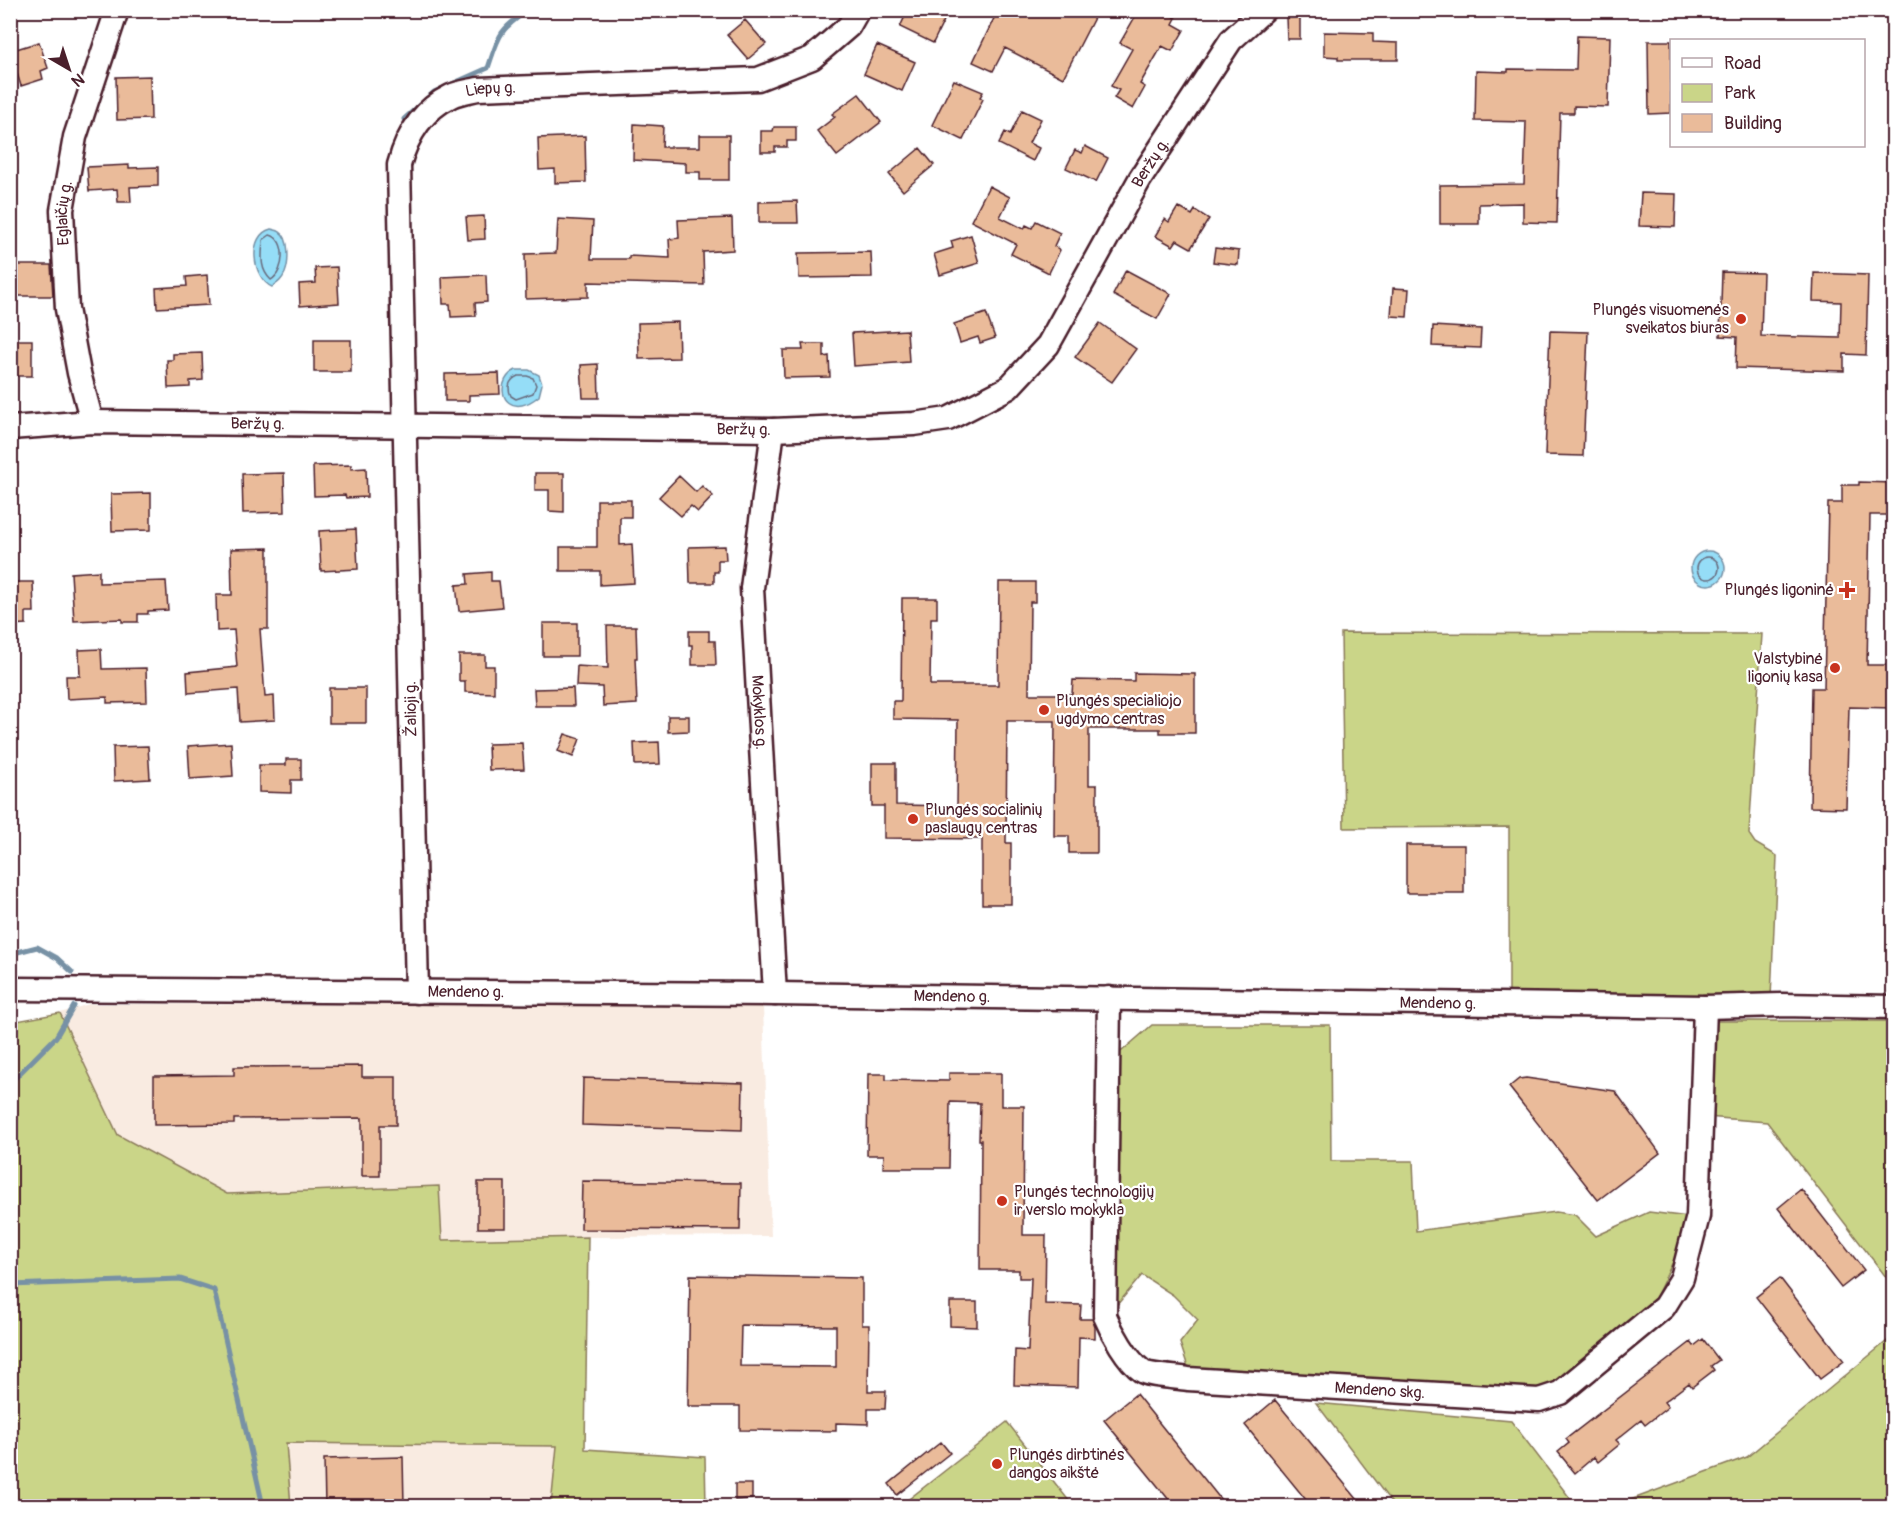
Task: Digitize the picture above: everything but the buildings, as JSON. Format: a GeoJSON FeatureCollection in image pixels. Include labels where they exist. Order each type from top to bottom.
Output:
{"type":"FeatureCollection","features":[{"type":"Feature","properties":{"kind":"street","name":"Eglaičių g."},"geometry":{"type":"LineString","coordinates":[[92,422],[79,373],[67,309],[62,210],[75,137],[117,10]]}},
{"type":"Feature","properties":{"kind":"street","name":"Liepų g."},"geometry":{"type":"LineString","coordinates":[[405,426],[399,165],[413,128],[432,108],[452,95],[478,89],[758,79],[812,58],[849,26],[858,10]]}},
{"type":"Feature","properties":{"kind":"street","name":"Beržų g."},"geometry":{"type":"LineString","coordinates":[[10,428],[92,422],[773,430],[914,424],[948,418],[1008,388],[1048,345],[1140,179],[1231,40],[1264,10]]}},
{"type":"Feature","properties":{"kind":"street","name":"Žalioji g."},"geometry":{"type":"LineString","coordinates":[[405,426],[417,992]]}},
{"type":"Feature","properties":{"kind":"street","name":"Mokyklos g."},"geometry":{"type":"LineString","coordinates":[[773,430],[752,588],[775,994]]}},
{"type":"Feature","properties":{"kind":"street","name":"Mendeno g."},"geometry":{"type":"LineString","coordinates":[[10,989],[775,994],[1706,1008],[1781,1005],[1893,1007]]}},
{"type":"Feature","properties":{"kind":"street","name":"Mendeno skg."},"geometry":{"type":"LineString","coordinates":[[1109,998],[1105,1316],[1116,1340],[1143,1372],[1188,1379],[1539,1400],[1560,1393],[1664,1307],[1682,1278],[1698,1216],[1706,1008]]}},
{"type":"Feature","properties":{"kind":"shaded area"},"geometry":{"type":"Polygon","coordinates":[[[89,1004],[763,1006],[771,1236],[442,1240],[438,1186],[227,1195],[118,1135],[60,1013],[89,1004]]]}},
{"type":"Feature","properties":{"kind":"shaded area"},"geometry":{"type":"Polygon","coordinates":[[[286,1443],[558,1446],[551,1506],[291,1506],[286,1443]]]}},
{"type":"Feature","properties":{"kind":"green space"},"geometry":{"type":"Polygon","coordinates":[[[1341,633],[1762,634],[1749,834],[1755,843],[1777,856],[1771,998],[1509,993],[1509,827],[1344,828],[1341,633]]]}},
{"type":"Feature","properties":{"kind":"green space"},"geometry":{"type":"Polygon","coordinates":[[[60,1013],[118,1135],[227,1194],[439,1186],[442,1240],[588,1237],[585,1449],[705,1457],[706,1506],[551,1506],[557,1446],[286,1443],[291,1506],[11,1506],[11,1022],[60,1013]]]}},
{"type":"Feature","properties":{"kind":"green space"},"geometry":{"type":"Polygon","coordinates":[[[1712,1021],[1893,1021],[1893,1286],[1767,1122],[1707,1117],[1712,1021]]]}},
{"type":"Feature","properties":{"kind":"green space"},"geometry":{"type":"Polygon","coordinates":[[[1152,1025],[1330,1025],[1331,1161],[1413,1161],[1416,1231],[1556,1212],[1575,1215],[1596,1236],[1649,1212],[1688,1217],[1685,1237],[1651,1307],[1548,1391],[1188,1367],[1180,1343],[1198,1320],[1173,1295],[1142,1275],[1117,1305],[1111,1300],[1115,1057],[1152,1025]]]}},
{"type":"Feature","properties":{"kind":"green space"},"geometry":{"type":"Polygon","coordinates":[[[1893,1336],[1893,1506],[1614,1506],[1747,1457],[1893,1336]]]}},
{"type":"Feature","properties":{"kind":"green space"},"geometry":{"type":"Polygon","coordinates":[[[1316,1403],[1511,1421],[1576,1506],[1394,1506],[1316,1403]]]}},
{"type":"Feature","properties":{"kind":"green space","name":"Plungės dirbtinės dangos aikštė"},"geometry":{"type":"Polygon","coordinates":[[[1007,1422],[1073,1506],[900,1506],[1007,1422]]]}},
{"type":"Feature","properties":{"kind":"water"},"geometry":{"type":"Polygon","coordinates":[[[271,229],[283,235],[288,251],[283,278],[272,287],[260,275],[255,257],[258,239],[271,229]]]}},
{"type":"Feature","properties":{"kind":"water"},"geometry":{"type":"Polygon","coordinates":[[[516,370],[529,370],[539,375],[542,384],[539,396],[522,405],[509,402],[503,392],[505,380],[516,370]]]}},
{"type":"Feature","properties":{"kind":"water"},"geometry":{"type":"Polygon","coordinates":[[[1708,551],[1720,556],[1725,568],[1720,580],[1708,585],[1696,580],[1691,568],[1696,556],[1708,551]]]}},
{"type":"Feature","properties":{"kind":"waterway"},"geometry":{"type":"LineString","coordinates":[[404,119],[434,92],[488,68],[501,34],[528,10]]}},
{"type":"Feature","properties":{"kind":"waterway"},"geometry":{"type":"LineString","coordinates":[[10,954],[37,947],[57,958],[72,972]]}},
{"type":"Feature","properties":{"kind":"waterway"},"geometry":{"type":"LineString","coordinates":[[10,1083],[56,1037],[74,1006]]}},
{"type":"Feature","properties":{"kind":"waterway"},"geometry":{"type":"LineString","coordinates":[[10,1285],[180,1279],[214,1290],[263,1506]]}},
{"type":"Feature","properties":{"kind":"place","name":"Plungės visuomenės sveikatos biuras"},"geometry":{"type":"Point","coordinates":[1741,319]}},
{"type":"Feature","properties":{"kind":"place","name":"Plungės ligoninė"},"geometry":{"type":"Point","coordinates":[1847,590]}},
{"type":"Feature","properties":{"kind":"place","name":"Valstybinė ligonių kasa"},"geometry":{"type":"Point","coordinates":[1835,668]}},
{"type":"Feature","properties":{"kind":"place","name":"Plungės specialiojo ugdymo centras"},"geometry":{"type":"Point","coordinates":[1044,710]}},
{"type":"Feature","properties":{"kind":"place","name":"Plungės socialinių paslaugų centras"},"geometry":{"type":"Point","coordinates":[913,819]}},
{"type":"Feature","properties":{"kind":"place","name":"Plungės technologijų ir verslo mokykla"},"geometry":{"type":"Point","coordinates":[1002,1201]}},
{"type":"Feature","properties":{"kind":"place","name":"Plungės dirbtinės dangos aikštė"},"geometry":{"type":"Point","coordinates":[997,1464]}}]}
